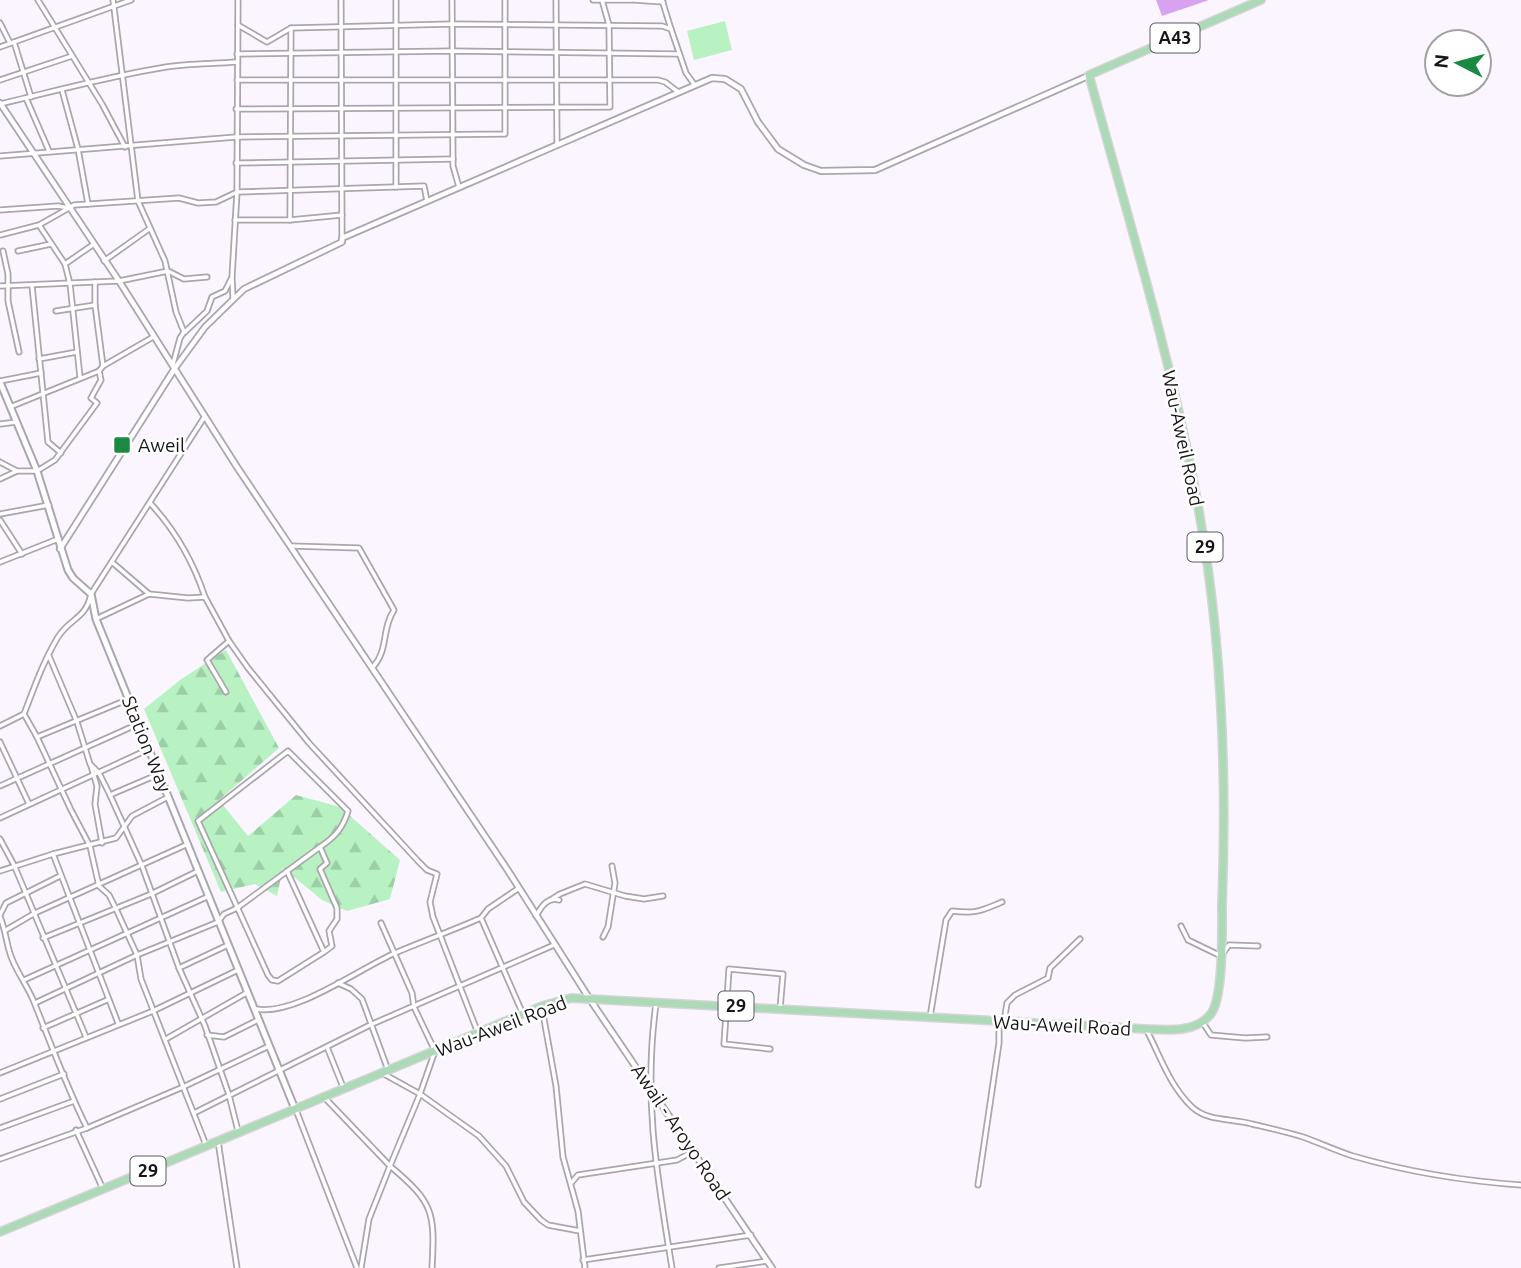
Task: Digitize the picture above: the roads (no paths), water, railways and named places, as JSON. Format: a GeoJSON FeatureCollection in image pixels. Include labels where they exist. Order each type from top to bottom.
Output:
{"type":"FeatureCollection","features":[{"type":"Feature","properties":{"kind":"main road","name":"A43"},"geometry":{"type":"LineString","coordinates":[[1089,75],[1261,0]]}},
{"type":"Feature","properties":{"kind":"main road","name":"Wau-Aweil Road"},"geometry":{"type":"LineString","coordinates":[[0,1232],[478,1032],[542,1006],[571,998],[1146,1029],[1182,1028],[1203,1023],[1214,1011],[1221,957],[1224,847],[1223,765],[1216,648],[1206,555],[1198,505],[1166,360],[1089,75]]}},
{"type":"Feature","properties":{"kind":"main road","name":"Station Way"},"geometry":{"type":"LineString","coordinates":[[0,382],[37,471],[60,549],[73,578],[91,594],[96,619],[295,1110]]}},
{"type":"Feature","properties":{"kind":"street"},"geometry":{"type":"LineString","coordinates":[[38,0],[128,147]]}},
{"type":"Feature","properties":{"kind":"street"},"geometry":{"type":"LineString","coordinates":[[113,0],[123,76],[128,147],[138,201],[165,261],[176,313],[184,332]]}},
{"type":"Feature","properties":{"kind":"street"},"geometry":{"type":"LineString","coordinates":[[0,47],[131,0]]}},
{"type":"Feature","properties":{"kind":"street"},"geometry":{"type":"LineString","coordinates":[[233,298],[237,192],[238,0]]}},
{"type":"Feature","properties":{"kind":"street"},"geometry":{"type":"LineString","coordinates":[[60,549],[174,366],[205,327],[233,298],[265,277],[342,242],[341,0]]}},
{"type":"Feature","properties":{"kind":"street"},"geometry":{"type":"LineString","coordinates":[[396,0],[396,187]]}},
{"type":"Feature","properties":{"kind":"street"},"geometry":{"type":"LineString","coordinates":[[452,0],[453,159],[459,187]]}},
{"type":"Feature","properties":{"kind":"street"},"geometry":{"type":"LineString","coordinates":[[0,156],[236,137],[505,134],[505,0]]}},
{"type":"Feature","properties":{"kind":"street"},"geometry":{"type":"LineString","coordinates":[[556,0],[557,144]]}},
{"type":"Feature","properties":{"kind":"street"},"geometry":{"type":"LineString","coordinates":[[593,0],[662,1],[687,73],[694,84]]}},
{"type":"Feature","properties":{"kind":"street"},"geometry":{"type":"LineString","coordinates":[[236,109],[610,107],[609,25],[602,0]]}},
{"type":"Feature","properties":{"kind":"street"},"geometry":{"type":"LineString","coordinates":[[0,23],[12,42],[24,72],[29,98],[49,151]]}},
{"type":"Feature","properties":{"kind":"street"},"geometry":{"type":"LineString","coordinates":[[238,25],[267,42],[291,28],[452,24],[662,26],[671,29]]}},
{"type":"Feature","properties":{"kind":"street"},"geometry":{"type":"LineString","coordinates":[[290,220],[291,28]]}},
{"type":"Feature","properties":{"kind":"street"},"geometry":{"type":"LineString","coordinates":[[237,54],[452,51],[680,54]]}},
{"type":"Feature","properties":{"kind":"street"},"geometry":{"type":"LineString","coordinates":[[0,80],[72,56]]}},
{"type":"Feature","properties":{"kind":"street"},"geometry":{"type":"LineString","coordinates":[[0,104],[88,82],[167,67],[237,62]]}},
{"type":"Feature","properties":{"kind":"street"},"geometry":{"type":"LineString","coordinates":[[342,237],[677,91],[717,77],[734,83],[741,89],[758,122],[778,149],[804,165],[821,171],[875,170],[1089,75]]}},
{"type":"Feature","properties":{"kind":"street"},"geometry":{"type":"LineString","coordinates":[[237,80],[658,80],[677,91]]}},
{"type":"Feature","properties":{"kind":"street"},"geometry":{"type":"LineString","coordinates":[[62,90],[78,149],[88,204]]}},
{"type":"Feature","properties":{"kind":"street","name":"Awail - Aroyo Road"},"geometry":{"type":"LineString","coordinates":[[0,104],[589,998],[650,1084],[772,1268]]}},
{"type":"Feature","properties":{"kind":"street"},"geometry":{"type":"LineString","coordinates":[[236,163],[453,159]]}},
{"type":"Feature","properties":{"kind":"street"},"geometry":{"type":"LineString","coordinates":[[0,235],[39,225],[74,205],[179,198],[198,203],[216,202],[237,192],[424,186],[427,201]]}},
{"type":"Feature","properties":{"kind":"street"},"geometry":{"type":"LineString","coordinates":[[0,210],[58,206],[69,208]]}},
{"type":"Feature","properties":{"kind":"street"},"geometry":{"type":"LineString","coordinates":[[235,220],[290,220],[342,215]]}},
{"type":"Feature","properties":{"kind":"street"},"geometry":{"type":"LineString","coordinates":[[39,225],[65,264],[70,284],[80,377]]}},
{"type":"Feature","properties":{"kind":"street"},"geometry":{"type":"LineString","coordinates":[[104,261],[149,229]]}},
{"type":"Feature","properties":{"kind":"street"},"geometry":{"type":"LineString","coordinates":[[18,251],[51,244]]}},
{"type":"Feature","properties":{"kind":"street"},"geometry":{"type":"LineString","coordinates":[[65,264],[94,244]]}},
{"type":"Feature","properties":{"kind":"street"},"geometry":{"type":"LineString","coordinates":[[4,251],[8,274],[8,301],[19,352]]}},
{"type":"Feature","properties":{"kind":"street"},"geometry":{"type":"LineString","coordinates":[[0,286],[119,281],[167,271],[184,279],[207,277]]}},
{"type":"Feature","properties":{"kind":"street"},"geometry":{"type":"LineString","coordinates":[[174,366],[180,338],[206,311],[212,297],[225,291],[232,277]]}},
{"type":"Feature","properties":{"kind":"street"},"geometry":{"type":"LineString","coordinates":[[95,282],[95,305],[103,366]]}},
{"type":"Feature","properties":{"kind":"street"},"geometry":{"type":"LineString","coordinates":[[32,286],[48,442],[61,453]]}},
{"type":"Feature","properties":{"kind":"street"},"geometry":{"type":"LineString","coordinates":[[56,310],[95,305]]}},
{"type":"Feature","properties":{"kind":"street"},"geometry":{"type":"LineString","coordinates":[[10,407],[99,371],[153,337]]}},
{"type":"Feature","properties":{"kind":"street"},"geometry":{"type":"LineString","coordinates":[[39,359],[76,352]]}},
{"type":"Feature","properties":{"kind":"street"},"geometry":{"type":"LineString","coordinates":[[0,479],[17,471],[37,471],[55,460],[97,403],[91,398],[101,380],[99,371]]}},
{"type":"Feature","properties":{"kind":"street"},"geometry":{"type":"LineString","coordinates":[[0,382],[41,373]]}},
{"type":"Feature","properties":{"kind":"street"},"geometry":{"type":"LineString","coordinates":[[0,726],[24,714],[36,680],[61,633],[88,608],[91,594],[205,416]]}},
{"type":"Feature","properties":{"kind":"street"},"geometry":{"type":"LineString","coordinates":[[0,424],[17,422]]}},
{"type":"Feature","properties":{"kind":"street"},"geometry":{"type":"LineString","coordinates":[[0,462],[17,471]]}},
{"type":"Feature","properties":{"kind":"street"},"geometry":{"type":"LineString","coordinates":[[150,503],[186,549],[205,597],[229,641],[309,743],[418,861],[427,870],[437,874],[430,902],[439,936],[478,1032]]}},
{"type":"Feature","properties":{"kind":"street"},"geometry":{"type":"LineString","coordinates":[[0,513],[49,505]]}},
{"type":"Feature","properties":{"kind":"street"},"geometry":{"type":"LineString","coordinates":[[0,520],[22,554]]}},
{"type":"Feature","properties":{"kind":"street"},"geometry":{"type":"LineString","coordinates":[[0,562],[58,539]]}},
{"type":"Feature","properties":{"kind":"street"},"geometry":{"type":"LineString","coordinates":[[291,546],[359,548],[394,610],[388,618],[385,648],[373,667]]}},
{"type":"Feature","properties":{"kind":"street"},"geometry":{"type":"LineString","coordinates":[[113,563],[149,594]]}},
{"type":"Feature","properties":{"kind":"street"},"geometry":{"type":"LineString","coordinates":[[96,619],[149,594],[205,597]]}},
{"type":"Feature","properties":{"kind":"street"},"geometry":{"type":"LineString","coordinates":[[226,691],[207,660],[229,641]]}},
{"type":"Feature","properties":{"kind":"street"},"geometry":{"type":"LineString","coordinates":[[49,656],[78,722],[90,764],[110,795],[142,866],[179,968],[202,1018],[229,1095],[238,1133]]}},
{"type":"Feature","properties":{"kind":"street"},"geometry":{"type":"LineString","coordinates":[[37,737],[128,699]]}},
{"type":"Feature","properties":{"kind":"street"},"geometry":{"type":"LineString","coordinates":[[24,714],[90,846],[99,886],[109,895],[127,932],[137,956],[141,979],[206,1147]]}},
{"type":"Feature","properties":{"kind":"street"},"geometry":{"type":"LineString","coordinates":[[0,786],[139,723]]}},
{"type":"Feature","properties":{"kind":"street"},"geometry":{"type":"LineString","coordinates":[[0,742],[29,804]]}},
{"type":"Feature","properties":{"kind":"street"},"geometry":{"type":"LineString","coordinates":[[0,818],[149,749]]}},
{"type":"Feature","properties":{"kind":"street"},"geometry":{"type":"LineString","coordinates":[[34,1003],[218,922],[223,914],[237,908],[287,871],[320,847],[334,837],[344,825],[348,811],[288,751],[198,821],[237,908],[272,980],[278,981],[332,946],[329,932],[337,919],[337,908],[320,869],[327,863],[320,847]]}},
{"type":"Feature","properties":{"kind":"street"},"geometry":{"type":"LineString","coordinates":[[96,774],[95,804],[102,843]]}},
{"type":"Feature","properties":{"kind":"street"},"geometry":{"type":"LineString","coordinates":[[110,795],[159,774]]}},
{"type":"Feature","properties":{"kind":"street"},"geometry":{"type":"LineString","coordinates":[[0,871],[116,838],[132,816],[168,797]]}},
{"type":"Feature","properties":{"kind":"street"},"geometry":{"type":"LineString","coordinates":[[0,839],[26,892],[86,1037]]}},
{"type":"Feature","properties":{"kind":"street"},"geometry":{"type":"LineString","coordinates":[[6,930],[35,913],[188,844]]}},
{"type":"Feature","properties":{"kind":"street"},"geometry":{"type":"LineString","coordinates":[[53,854],[118,1023]]}},
{"type":"Feature","properties":{"kind":"street"},"geometry":{"type":"LineString","coordinates":[[603,937],[608,927],[616,878],[612,866]]}},
{"type":"Feature","properties":{"kind":"street"},"geometry":{"type":"LineString","coordinates":[[44,938],[151,894],[198,871]]}},
{"type":"Feature","properties":{"kind":"street"},"geometry":{"type":"LineString","coordinates":[[287,871],[324,952]]}},
{"type":"Feature","properties":{"kind":"street"},"geometry":{"type":"LineString","coordinates":[[60,876],[6,903],[0,916],[6,930],[11,958],[34,1003],[74,1101],[88,1128]]}},
{"type":"Feature","properties":{"kind":"street"},"geometry":{"type":"LineString","coordinates":[[536,916],[545,903],[585,884],[645,899],[663,896]]}},
{"type":"Feature","properties":{"kind":"street"},"geometry":{"type":"LineString","coordinates":[[256,1009],[281,1008],[394,954],[481,918],[488,909],[519,888]]}},
{"type":"Feature","properties":{"kind":"street"},"geometry":{"type":"LineString","coordinates":[[24,981],[209,896]]}},
{"type":"Feature","properties":{"kind":"street"},"geometry":{"type":"LineString","coordinates":[[552,899],[559,900]]}},
{"type":"Feature","properties":{"kind":"street"},"geometry":{"type":"LineString","coordinates":[[930,1018],[946,920],[952,911],[971,914],[1002,902]]}},
{"type":"Feature","properties":{"kind":"street"},"geometry":{"type":"LineString","coordinates":[[481,918],[523,1014]]}},
{"type":"Feature","properties":{"kind":"street"},"geometry":{"type":"LineString","coordinates":[[359,1268],[369,1219],[435,1051],[414,1007],[412,993],[381,923]]}},
{"type":"Feature","properties":{"kind":"street"},"geometry":{"type":"LineString","coordinates":[[1181,926],[1188,940],[1221,957],[1229,945],[1258,946]]}},
{"type":"Feature","properties":{"kind":"street"},"geometry":{"type":"LineString","coordinates":[[978,1185],[1001,1022],[1007,1003],[1015,995],[1048,978],[1050,968],[1080,939]]}},
{"type":"Feature","properties":{"kind":"street"},"geometry":{"type":"LineString","coordinates":[[179,968],[228,944]]}},
{"type":"Feature","properties":{"kind":"street"},"geometry":{"type":"LineString","coordinates":[[194,1113],[370,1025],[554,945]]}},
{"type":"Feature","properties":{"kind":"street"},"geometry":{"type":"LineString","coordinates":[[770,1049],[724,1044],[729,969],[783,974],[780,1009]]}},
{"type":"Feature","properties":{"kind":"street"},"geometry":{"type":"LineString","coordinates":[[0,1073],[153,1010],[238,970]]}},
{"type":"Feature","properties":{"kind":"street"},"geometry":{"type":"LineString","coordinates":[[338,983],[351,989],[362,999],[385,1072],[478,1136],[506,1166],[524,1202],[541,1220],[548,1225],[580,1231]]}},
{"type":"Feature","properties":{"kind":"street"},"geometry":{"type":"LineString","coordinates":[[166,1040],[248,992]]}},
{"type":"Feature","properties":{"kind":"street"},"geometry":{"type":"LineString","coordinates":[[43,1028],[107,1000]]}},
{"type":"Feature","properties":{"kind":"street"},"geometry":{"type":"LineString","coordinates":[[657,1002],[651,1043],[650,1084],[655,1163],[673,1268]]}},
{"type":"Feature","properties":{"kind":"street"},"geometry":{"type":"LineString","coordinates":[[542,1006],[553,1065],[565,1171],[572,1182],[585,1268]]}},
{"type":"Feature","properties":{"kind":"street"},"geometry":{"type":"LineString","coordinates":[[207,1035],[225,1037],[260,1019]]}},
{"type":"Feature","properties":{"kind":"street"},"geometry":{"type":"LineString","coordinates":[[1203,1023],[1212,1035],[1267,1037]]}},
{"type":"Feature","properties":{"kind":"street"},"geometry":{"type":"LineString","coordinates":[[1146,1029],[1159,1060],[1171,1079],[1192,1107],[1203,1115],[1301,1136],[1353,1156],[1391,1166],[1480,1182],[1521,1185]]}},
{"type":"Feature","properties":{"kind":"street"},"geometry":{"type":"LineString","coordinates":[[0,1159],[76,1130],[88,1128],[270,1046]]}},
{"type":"Feature","properties":{"kind":"street"},"geometry":{"type":"LineString","coordinates":[[327,1047],[344,1089]]}},
{"type":"Feature","properties":{"kind":"street"},"geometry":{"type":"LineString","coordinates":[[0,1099],[64,1073]]}},
{"type":"Feature","properties":{"kind":"street"},"geometry":{"type":"LineString","coordinates":[[324,1097],[390,1166],[416,1188],[434,1221],[432,1268]]}},
{"type":"Feature","properties":{"kind":"street"},"geometry":{"type":"LineString","coordinates":[[0,1128],[74,1101]]}},
{"type":"Feature","properties":{"kind":"street"},"geometry":{"type":"LineString","coordinates":[[295,1110],[359,1268]]}},
{"type":"Feature","properties":{"kind":"street"},"geometry":{"type":"LineString","coordinates":[[76,1130],[103,1189]]}},
{"type":"Feature","properties":{"kind":"street"},"geometry":{"type":"LineString","coordinates":[[218,1142],[237,1268]]}},
{"type":"Feature","properties":{"kind":"street"},"geometry":{"type":"LineString","coordinates":[[572,1182],[578,1175],[677,1160],[694,1151]]}},
{"type":"Feature","properties":{"kind":"street"},"geometry":{"type":"LineString","coordinates":[[583,1260],[751,1235]]}},
{"type":"Feature","properties":{"kind":"street"},"geometry":{"type":"LineString","coordinates":[[719,1268],[767,1261]]}},
{"type":"Feature","properties":{"kind":"street"},"geometry":{"type":"LineString","coordinates":[[760,1262],[761,1268]]}},
{"type":"Feature","properties":{"kind":"place","name":"Aweil"},"geometry":{"type":"Point","coordinates":[122,445]}}]}
